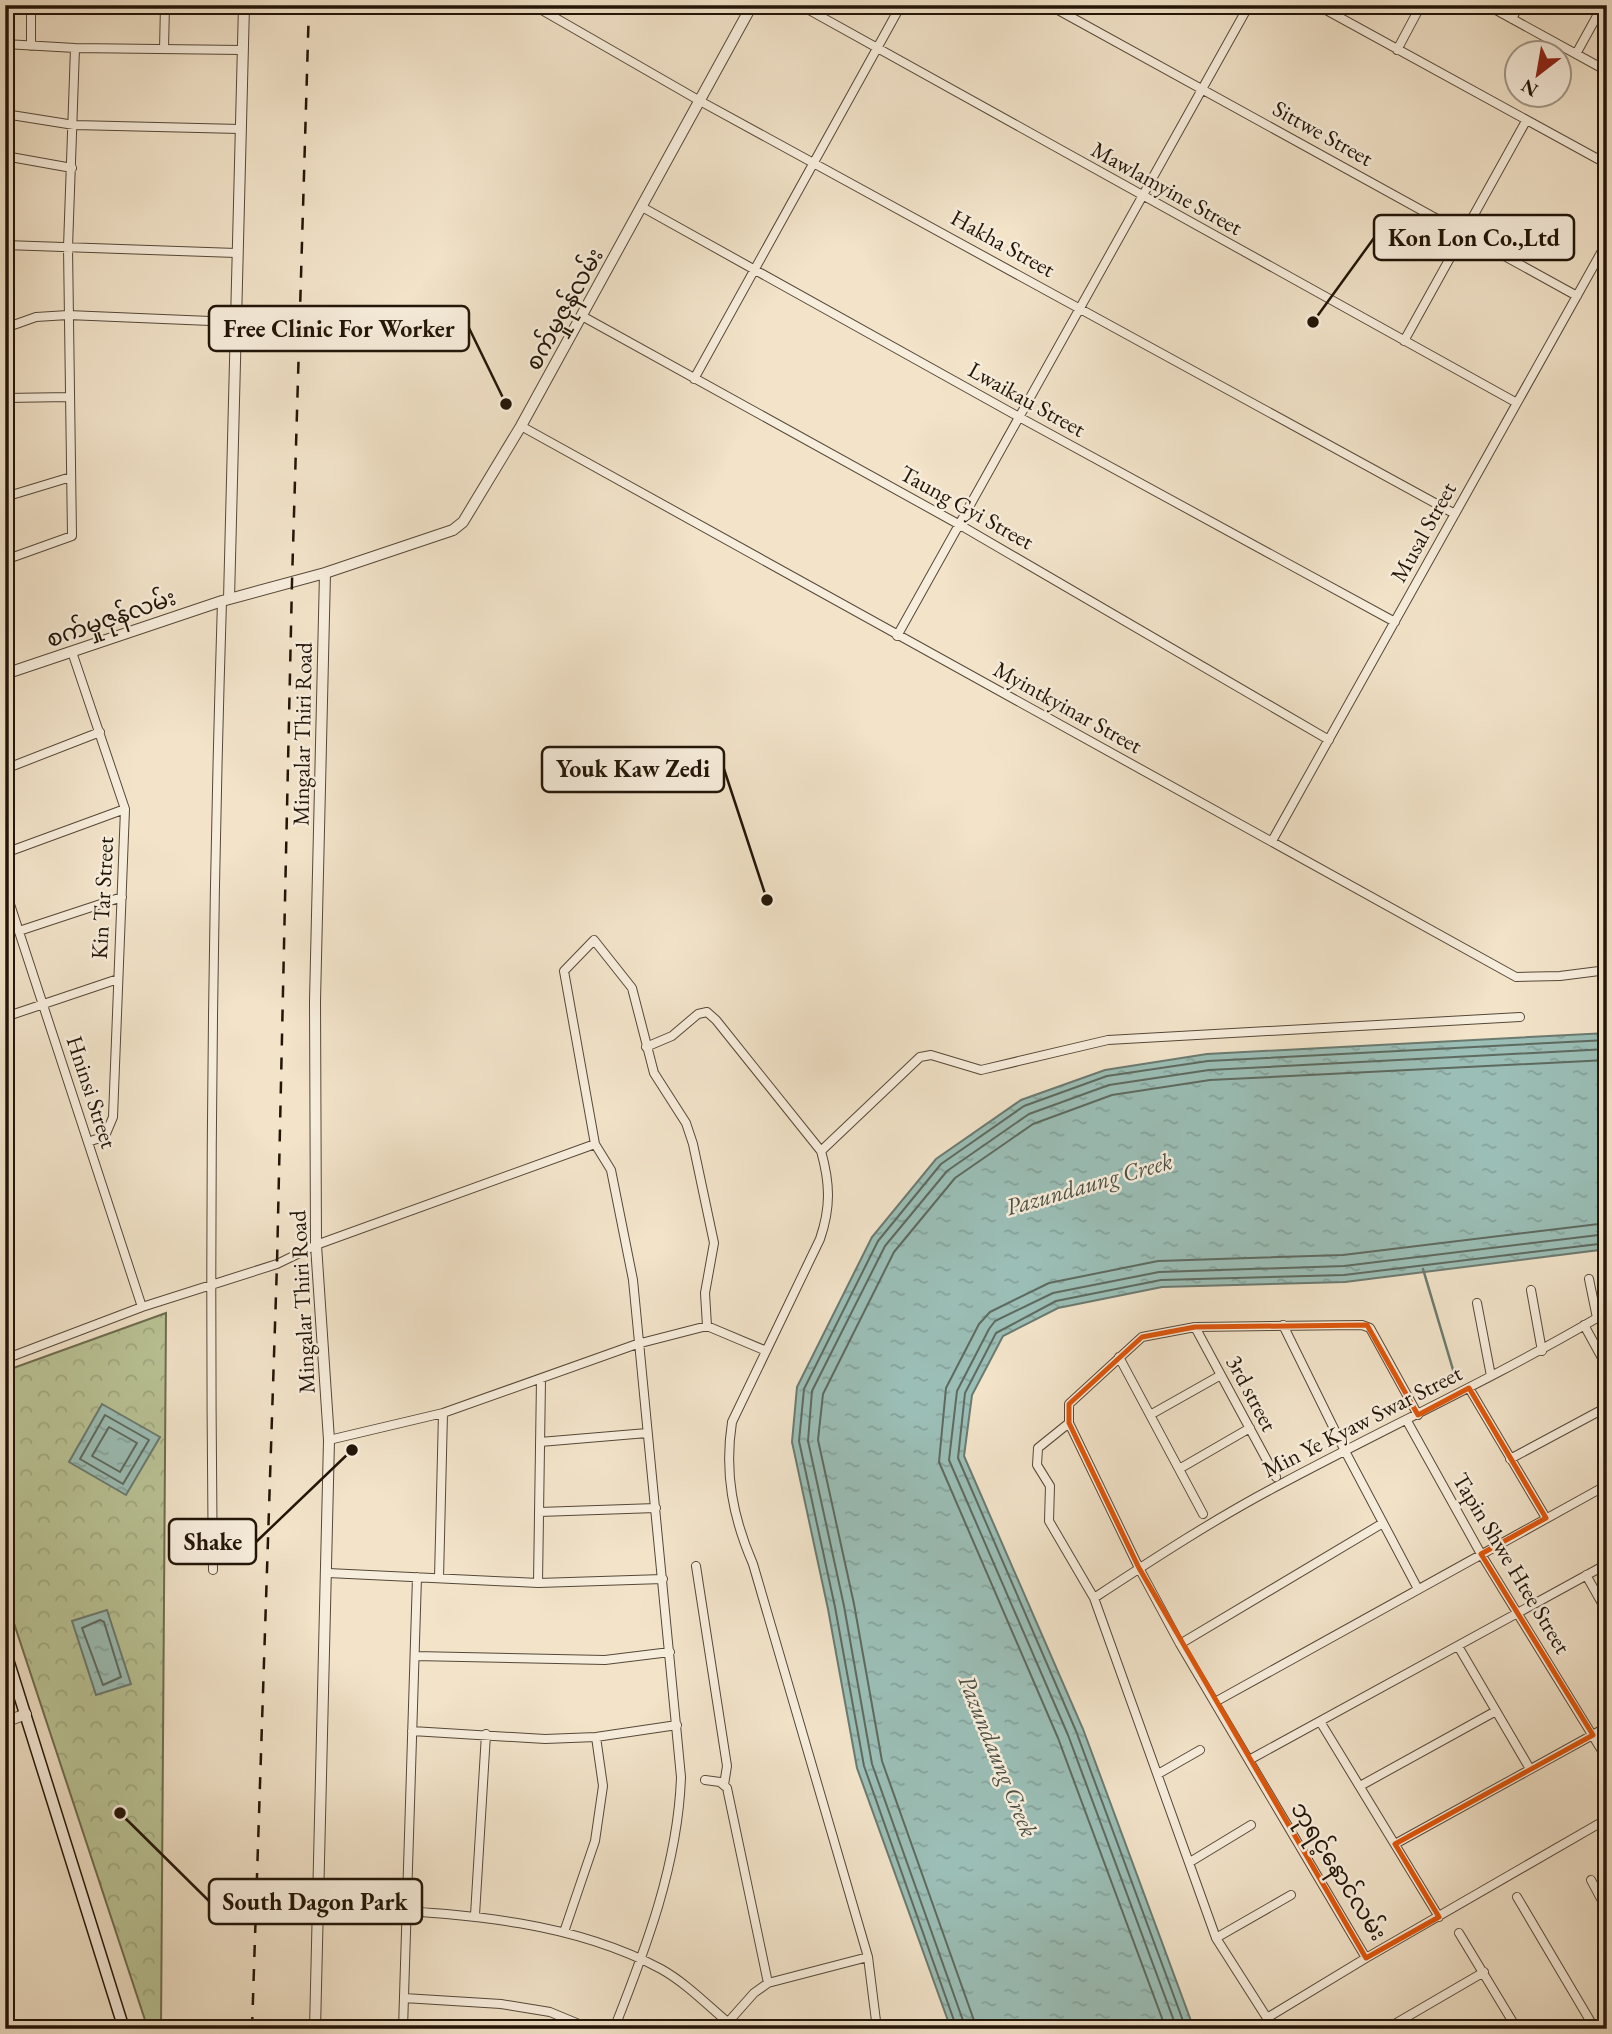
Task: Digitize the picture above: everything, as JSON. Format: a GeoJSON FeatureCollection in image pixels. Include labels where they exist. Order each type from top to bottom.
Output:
{"type":"FeatureCollection","features":[{"type":"Feature","properties":{"kind":"main road"},"geometry":{"type":"LineString","coordinates":[[5,1650],[124,2029]]}},
{"type":"Feature","properties":{"kind":"street"},"geometry":{"type":"LineString","coordinates":[[30,5],[31,46]]}},
{"type":"Feature","properties":{"kind":"street"},"geometry":{"type":"LineString","coordinates":[[164,49],[165,5]]}},
{"type":"Feature","properties":{"kind":"street"},"geometry":{"type":"LineString","coordinates":[[213,1570],[209,1284],[212,951],[244,5]]}},
{"type":"Feature","properties":{"kind":"street","name":"Hakha Street"},"geometry":{"type":"LineString","coordinates":[[533,5],[700,101],[1455,514]]}},
{"type":"Feature","properties":{"kind":"street","name":"စက်မှုဇုန်လမ်း"},"geometry":{"type":"LineString","coordinates":[[5,674],[225,600],[325,573],[453,530],[463,522],[521,426],[752,5]]}},
{"type":"Feature","properties":{"kind":"street","name":"Mawlamyine Street"},"geometry":{"type":"LineString","coordinates":[[800,5],[1517,403]]}},
{"type":"Feature","properties":{"kind":"street"},"geometry":{"type":"LineString","coordinates":[[694,379],[901,5]]}},
{"type":"Feature","properties":{"kind":"street","name":"Sittwe Street"},"geometry":{"type":"LineString","coordinates":[[1049,5],[1577,296]]}},
{"type":"Feature","properties":{"kind":"street"},"geometry":{"type":"LineString","coordinates":[[897,636],[1249,5]]}},
{"type":"Feature","properties":{"kind":"street"},"geometry":{"type":"LineString","coordinates":[[1317,5],[1607,164]]}},
{"type":"Feature","properties":{"kind":"street"},"geometry":{"type":"LineString","coordinates":[[1396,50],[1421,5]]}},
{"type":"Feature","properties":{"kind":"street"},"geometry":{"type":"LineString","coordinates":[[1486,5],[1607,71]]}},
{"type":"Feature","properties":{"kind":"street"},"geometry":{"type":"LineString","coordinates":[[1512,19],[1519,5]]}},
{"type":"Feature","properties":{"kind":"street"},"geometry":{"type":"LineString","coordinates":[[1576,54],[1603,5]]}},
{"type":"Feature","properties":{"kind":"street"},"geometry":{"type":"LineString","coordinates":[[5,44],[75,48],[243,50]]}},
{"type":"Feature","properties":{"kind":"street"},"geometry":{"type":"LineString","coordinates":[[5,560],[72,536],[68,247],[75,48]]}},
{"type":"Feature","properties":{"kind":"street"},"geometry":{"type":"LineString","coordinates":[[5,114],[74,125],[240,129]]}},
{"type":"Feature","properties":{"kind":"street"},"geometry":{"type":"LineString","coordinates":[[1404,341],[1526,121]]}},
{"type":"Feature","properties":{"kind":"street"},"geometry":{"type":"LineString","coordinates":[[5,156],[72,168]]}},
{"type":"Feature","properties":{"kind":"street","name":"Lwaikau Street"},"geometry":{"type":"LineString","coordinates":[[642,207],[1395,622]]}},
{"type":"Feature","properties":{"kind":"street","name":"Musal Street"},"geometry":{"type":"LineString","coordinates":[[1272,841],[1607,242]]}},
{"type":"Feature","properties":{"kind":"street"},"geometry":{"type":"LineString","coordinates":[[5,246],[236,253]]}},
{"type":"Feature","properties":{"kind":"street"},"geometry":{"type":"LineString","coordinates":[[5,328],[36,317],[68,315],[234,322]]}},
{"type":"Feature","properties":{"kind":"street","name":"Taung Gyi Street"},"geometry":{"type":"LineString","coordinates":[[582,316],[960,525],[1329,740]]}},
{"type":"Feature","properties":{"kind":"street"},"geometry":{"type":"LineString","coordinates":[[5,398],[70,397]]}},
{"type":"Feature","properties":{"kind":"street","name":"Myintkyinar Street"},"geometry":{"type":"LineString","coordinates":[[521,426],[1516,977],[1560,976],[1607,970]]}},
{"type":"Feature","properties":{"kind":"street"},"geometry":{"type":"LineString","coordinates":[[5,497],[71,477]]}},
{"type":"Feature","properties":{"kind":"street","name":"Mingalar Thiri Road"},"geometry":{"type":"LineString","coordinates":[[316,2029],[329,1440],[316,1245],[315,1001],[325,573]]}},
{"type":"Feature","properties":{"kind":"street","name":"Kin Tar Street"},"geometry":{"type":"LineString","coordinates":[[72,652],[125,809],[113,1117],[105,1136],[88,1142]]}},
{"type":"Feature","properties":{"kind":"street"},"geometry":{"type":"LineString","coordinates":[[5,769],[100,732]]}},
{"type":"Feature","properties":{"kind":"street"},"geometry":{"type":"LineString","coordinates":[[5,853],[125,809]]}},
{"type":"Feature","properties":{"kind":"street","name":"Hninsi Street"},"geometry":{"type":"LineString","coordinates":[[5,889],[142,1307]]}},
{"type":"Feature","properties":{"kind":"street"},"geometry":{"type":"LineString","coordinates":[[19,931],[122,897]]}},
{"type":"Feature","properties":{"kind":"street"},"geometry":{"type":"LineString","coordinates":[[614,2029],[642,1960],[680,1817],[681,1777],[632,1280],[611,1170],[595,1144],[564,971],[594,940],[632,988],[654,1073],[686,1124],[713,1222],[714,1242],[705,1293],[708,1326]]}},
{"type":"Feature","properties":{"kind":"street"},"geometry":{"type":"LineString","coordinates":[[5,1017],[118,979]]}},
{"type":"Feature","properties":{"kind":"street"},"geometry":{"type":"LineString","coordinates":[[646,1047],[672,1036],[698,1014],[706,1012],[716,1020],[821,1151],[830,1193],[828,1214],[820,1239],[764,1350],[732,1422],[729,1443],[731,1500],[738,1529],[754,1564],[868,1957],[877,2029]]}},
{"type":"Feature","properties":{"kind":"street"},"geometry":{"type":"LineString","coordinates":[[821,1151],[920,1057],[931,1055],[981,1070],[1108,1040],[1520,1017]]}},
{"type":"Feature","properties":{"kind":"street"},"geometry":{"type":"LineString","coordinates":[[5,1359],[142,1307],[277,1264],[316,1245],[595,1144]]}},
{"type":"Feature","properties":{"kind":"street"},"geometry":{"type":"LineString","coordinates":[[1589,1279],[1602,1317]]}},
{"type":"Feature","properties":{"kind":"street"},"geometry":{"type":"LineString","coordinates":[[1531,1290],[1542,1351]]}},
{"type":"Feature","properties":{"kind":"street"},"geometry":{"type":"LineString","coordinates":[[1477,1303],[1491,1376]]}},
{"type":"Feature","properties":{"kind":"street","name":"Min Ye Kyaw Swar Street"},"geometry":{"type":"LineString","coordinates":[[1094,1598],[1208,1524],[1542,1351],[1602,1317]]}},
{"type":"Feature","properties":{"kind":"street"},"geometry":{"type":"LineString","coordinates":[[1283,1325],[1345,1451],[1418,1589]]}},
{"type":"Feature","properties":{"kind":"street"},"geometry":{"type":"LineString","coordinates":[[1366,1958],[1269,2023],[1216,1938],[1094,1598],[1049,1521],[1050,1486],[1037,1465],[1040,1445],[1069,1423],[1069,1404],[1119,1357],[1142,1337],[1195,1327],[1367,1325],[1418,1415]]}},
{"type":"Feature","properties":{"kind":"street"},"geometry":{"type":"LineString","coordinates":[[1584,1325],[1607,1367]]}},
{"type":"Feature","properties":{"kind":"street"},"geometry":{"type":"LineString","coordinates":[[329,1440],[443,1413],[637,1344],[708,1326],[764,1350]]}},
{"type":"Feature","properties":{"kind":"street","name":"3rd street"},"geometry":{"type":"LineString","coordinates":[[1195,1327],[1276,1476]]}},
{"type":"Feature","properties":{"kind":"street"},"geometry":{"type":"LineString","coordinates":[[1119,1357],[1203,1514]]}},
{"type":"Feature","properties":{"kind":"street"},"geometry":{"type":"LineString","coordinates":[[1150,1415],[1221,1375]]}},
{"type":"Feature","properties":{"kind":"street"},"geometry":{"type":"LineString","coordinates":[[538,1583],[541,1379]]}},
{"type":"Feature","properties":{"kind":"street"},"geometry":{"type":"LineString","coordinates":[[1469,1388],[1546,1518]]}},
{"type":"Feature","properties":{"kind":"street"},"geometry":{"type":"LineString","coordinates":[[1510,1459],[1607,1407]]}},
{"type":"Feature","properties":{"kind":"street"},"geometry":{"type":"LineString","coordinates":[[439,1578],[443,1413]]}},
{"type":"Feature","properties":{"kind":"street","name":"Tapin Shwe Htee Street"},"geometry":{"type":"LineString","coordinates":[[1407,1421],[1481,1554],[1607,1759]]}},
{"type":"Feature","properties":{"kind":"street","name":"ဘုရင့်နောင်လမ်း"},"geometry":{"type":"LineString","coordinates":[[1069,1423],[1139,1568],[1180,1644],[1366,1958],[1607,1819]]}},
{"type":"Feature","properties":{"kind":"street"},"geometry":{"type":"LineString","coordinates":[[1179,1469],[1250,1428]]}},
{"type":"Feature","properties":{"kind":"street"},"geometry":{"type":"LineString","coordinates":[[540,1442],[648,1433]]}},
{"type":"Feature","properties":{"kind":"street"},"geometry":{"type":"LineString","coordinates":[[1215,1702],[1607,1485]]}},
{"type":"Feature","properties":{"kind":"street"},"geometry":{"type":"LineString","coordinates":[[539,1512],[656,1508]]}},
{"type":"Feature","properties":{"kind":"street"},"geometry":{"type":"LineString","coordinates":[[1180,1644],[1383,1523]]}},
{"type":"Feature","properties":{"kind":"street"},"geometry":{"type":"LineString","coordinates":[[1249,1760],[1321,1723],[1607,1564]]}},
{"type":"Feature","properties":{"kind":"street"},"geometry":{"type":"LineString","coordinates":[[696,1566],[727,1766],[724,1785],[768,1983]]}},
{"type":"Feature","properties":{"kind":"street"},"geometry":{"type":"LineString","coordinates":[[328,1573],[538,1583],[663,1579]]}},
{"type":"Feature","properties":{"kind":"street"},"geometry":{"type":"LineString","coordinates":[[1586,1575],[1607,1612]]}},
{"type":"Feature","properties":{"kind":"street"},"geometry":{"type":"LineString","coordinates":[[403,2029],[417,1577]]}},
{"type":"Feature","properties":{"kind":"street"},"geometry":{"type":"LineString","coordinates":[[1458,1646],[1530,1769]]}},
{"type":"Feature","properties":{"kind":"street"},"geometry":{"type":"LineString","coordinates":[[415,1656],[605,1660],[670,1652]]}},
{"type":"Feature","properties":{"kind":"street"},"geometry":{"type":"LineString","coordinates":[[1360,1786],[1496,1711]]}},
{"type":"Feature","properties":{"kind":"street"},"geometry":{"type":"LineString","coordinates":[[5,1722],[26,1714]]}},
{"type":"Feature","properties":{"kind":"street"},"geometry":{"type":"LineString","coordinates":[[1321,1723],[1439,1917]]}},
{"type":"Feature","properties":{"kind":"street"},"geometry":{"type":"LineString","coordinates":[[412,1731],[545,1739],[596,1737],[677,1725]]}},
{"type":"Feature","properties":{"kind":"street"},"geometry":{"type":"LineString","coordinates":[[1395,1844],[1607,1727]]}},
{"type":"Feature","properties":{"kind":"street"},"geometry":{"type":"LineString","coordinates":[[475,1915],[486,1734]]}},
{"type":"Feature","properties":{"kind":"street"},"geometry":{"type":"LineString","coordinates":[[564,1932],[595,1841],[603,1786],[596,1737]]}},
{"type":"Feature","properties":{"kind":"street"},"geometry":{"type":"LineString","coordinates":[[1158,1774],[1200,1750]]}},
{"type":"Feature","properties":{"kind":"street"},"geometry":{"type":"LineString","coordinates":[[705,1780],[724,1785]]}},
{"type":"Feature","properties":{"kind":"street"},"geometry":{"type":"LineString","coordinates":[[1190,1862],[1251,1825]]}},
{"type":"Feature","properties":{"kind":"street"},"geometry":{"type":"LineString","coordinates":[[1591,1880],[1607,1910]]}},
{"type":"Feature","properties":{"kind":"street"},"geometry":{"type":"LineString","coordinates":[[1216,1938],[1291,1895]]}},
{"type":"Feature","properties":{"kind":"street"},"geometry":{"type":"LineString","coordinates":[[1517,1897],[1595,2029]]}},
{"type":"Feature","properties":{"kind":"street"},"geometry":{"type":"LineString","coordinates":[[319,1905],[475,1915],[564,1932],[663,1970],[724,2025],[736,2029]]}},
{"type":"Feature","properties":{"kind":"street"},"geometry":{"type":"LineString","coordinates":[[1459,1933],[1517,2029]]}},
{"type":"Feature","properties":{"kind":"street"},"geometry":{"type":"LineString","coordinates":[[724,2025],[754,1993],[768,1983],[868,1957]]}},
{"type":"Feature","properties":{"kind":"street"},"geometry":{"type":"LineString","coordinates":[[1386,2029],[1484,1972]]}},
{"type":"Feature","properties":{"kind":"street"},"geometry":{"type":"LineString","coordinates":[[404,1998],[501,2004],[550,2012],[590,2029]]}},
{"type":"Feature","properties":{"kind":"highlighted area"},"geometry":{"type":"Polygon","coordinates":[[[1367,1325],[1418,1415],[1469,1388],[1546,1518],[1481,1554],[1593,1735],[1395,1844],[1439,1917],[1366,1958],[1139,1568],[1069,1423],[1069,1404],[1142,1337],[1195,1327],[1367,1325]]]}},
{"type":"Feature","properties":{"kind":"green space"},"geometry":{"type":"Polygon","coordinates":[[[166,1313],[161,2029],[148,2029],[5,1596],[5,1371],[166,1313]]]}},
{"type":"Feature","properties":{"kind":"water","name":"Pazundaung Creek"},"geometry":{"type":"Polygon","coordinates":[[[1607,1033],[1607,1249],[1345,1282],[1162,1287],[1058,1308],[1003,1336],[972,1395],[964,1456],[1083,1729],[1194,2029],[951,2029],[857,1768],[828,1609],[792,1442],[797,1387],[872,1237],[936,1159],[1021,1100],[1105,1070],[1207,1054],[1607,1033]]]}},
{"type":"Feature","properties":{"kind":"water"},"geometry":{"type":"Polygon","coordinates":[[[102,1404],[160,1437],[126,1495],[69,1462],[102,1404]]]}},
{"type":"Feature","properties":{"kind":"water"},"geometry":{"type":"Polygon","coordinates":[[[107,1610],[131,1684],[96,1695],[72,1621],[107,1610]]]}},
{"type":"Feature","properties":{"kind":"waterway"},"geometry":{"type":"LineString","coordinates":[[1423,1269],[1454,1373]]}},
{"type":"Feature","properties":{"kind":"railway"},"geometry":{"type":"LineString","coordinates":[[252,2029],[277,1264],[292,582],[309,5]]}},
{"type":"Feature","properties":{"kind":"place","name":"Kon Lon Co.,Ltd"},"geometry":{"type":"Point","coordinates":[1313,322]}},
{"type":"Feature","properties":{"kind":"place","name":"Free Clinic For Worker"},"geometry":{"type":"Point","coordinates":[506,404]}},
{"type":"Feature","properties":{"kind":"place","name":"Youk Kaw Zedi"},"geometry":{"type":"Point","coordinates":[767,900]}},
{"type":"Feature","properties":{"kind":"place","name":"Shake"},"geometry":{"type":"Point","coordinates":[352,1450]}},
{"type":"Feature","properties":{"kind":"place","name":"South Dagon Park"},"geometry":{"type":"Point","coordinates":[120,1813]}}]}
